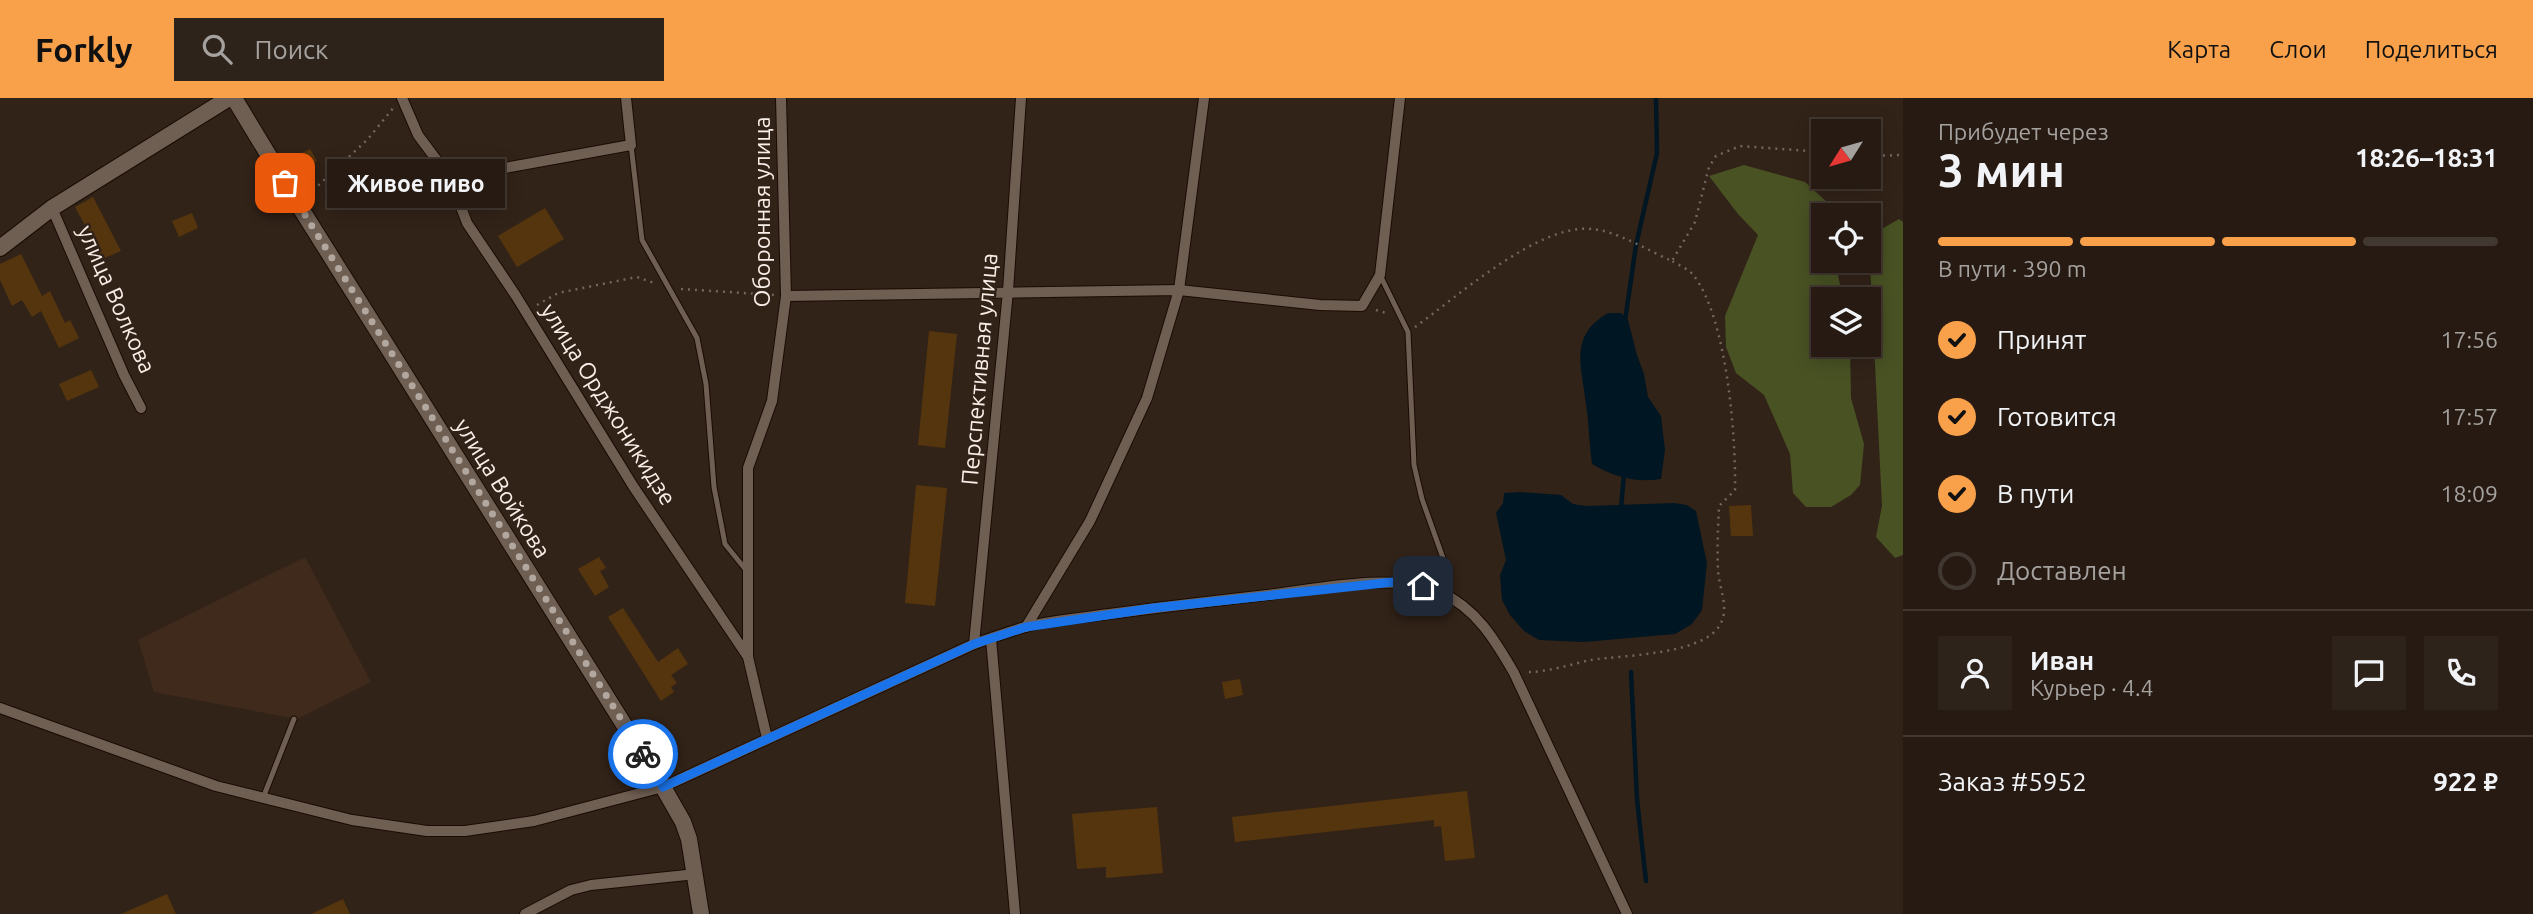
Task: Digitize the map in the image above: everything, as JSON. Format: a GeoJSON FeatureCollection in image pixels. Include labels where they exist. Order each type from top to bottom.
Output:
{"type":"FeatureCollection","features":[{"type":"Feature","properties":{"kind":"street","name":"улица Войкова"},"geometry":{"type":"LineString","coordinates":[[232,98],[663,787],[686,830],[696,874],[701,914]]}},
{"type":"Feature","properties":{"kind":"street","name":"улица Волкова"},"geometry":{"type":"LineString","coordinates":[[0,248],[52,208],[232,98]]}},
{"type":"Feature","properties":{"kind":"street","name":"улица Орджоникидзе"},"geometry":{"type":"LineString","coordinates":[[401,98],[418,135],[450,177],[467,223],[526,312],[633,486],[748,657],[767,738]]}},
{"type":"Feature","properties":{"kind":"street"},"geometry":{"type":"LineString","coordinates":[[450,177],[631,145],[626,98]]}},
{"type":"Feature","properties":{"kind":"street","name":"Оборонная улица"},"geometry":{"type":"LineString","coordinates":[[748,657],[748,468],[772,401],[786,296],[781,98]]}},
{"type":"Feature","properties":{"kind":"street","name":"Перспективная улица"},"geometry":{"type":"LineString","coordinates":[[974,644],[1008,291],[1021,98]]}},
{"type":"Feature","properties":{"kind":"street"},"geometry":{"type":"LineString","coordinates":[[1026,627],[1090,521],[1147,398],[1179,290],[1204,98]]}},
{"type":"Feature","properties":{"kind":"street"},"geometry":{"type":"LineString","coordinates":[[786,296],[1179,290],[1320,305],[1362,306],[1380,275],[1400,98]]}},
{"type":"Feature","properties":{"kind":"street","name":"улица Волкова"},"geometry":{"type":"LineString","coordinates":[[52,208],[124,375],[141,408]]}},
{"type":"Feature","properties":{"kind":"street"},"geometry":{"type":"LineString","coordinates":[[0,708],[216,786],[352,820],[427,831],[465,831],[534,821],[663,787],[974,644],[1026,627],[1154,608],[1393,582],[1423,586],[1441,593],[1480,621],[1514,673],[1628,914]]}},
{"type":"Feature","properties":{"kind":"street"},"geometry":{"type":"LineString","coordinates":[[991,639],[1015,914]]}},
{"type":"Feature","properties":{"kind":"street"},"geometry":{"type":"LineString","coordinates":[[525,914],[571,890],[591,885],[696,874]]}},
{"type":"Feature","properties":{"kind":"lane"},"geometry":{"type":"LineString","coordinates":[[631,145],[642,240],[697,338],[706,384],[714,487],[725,544],[748,572]]}},
{"type":"Feature","properties":{"kind":"lane"},"geometry":{"type":"LineString","coordinates":[[1380,275],[1407,330],[1415,465],[1422,499],[1443,558],[1441,593]]}},
{"type":"Feature","properties":{"kind":"lane"},"geometry":{"type":"LineString","coordinates":[[263,798],[294,719]]}},
{"type":"Feature","properties":{"kind":"path"},"geometry":{"type":"LineString","coordinates":[[298,204],[368,139],[401,98]]}},
{"type":"Feature","properties":{"kind":"path"},"geometry":{"type":"LineString","coordinates":[[1672,261],[1695,222],[1709,167],[1716,156],[1740,146],[1811,151]]}},
{"type":"Feature","properties":{"kind":"path"},"geometry":{"type":"LineString","coordinates":[[1881,156],[1903,155]]}},
{"type":"Feature","properties":{"kind":"path"},"geometry":{"type":"LineString","coordinates":[[1362,306],[1389,314],[1407,330],[1469,285],[1524,251],[1564,230],[1593,229],[1624,239],[1693,274],[1709,303],[1734,422],[1735,490],[1719,506],[1718,574],[1725,609],[1721,624],[1707,638],[1645,655],[1569,664],[1538,672],[1514,673]]}},
{"type":"Feature","properties":{"kind":"path"},"geometry":{"type":"LineString","coordinates":[[526,312],[558,293],[637,277],[671,289],[786,296]]}},
{"type":"Feature","properties":{"kind":"shaded area"},"geometry":{"type":"Polygon","coordinates":[[[305,557],[371,682],[297,719],[154,692],[138,640],[305,557]]]}},
{"type":"Feature","properties":{"kind":"green space"},"geometry":{"type":"Polygon","coordinates":[[[1744,165],[1805,182],[1828,203],[1811,203],[1811,273],[1838,273],[1840,287],[1811,287],[1811,357],[1850,357],[1851,398],[1864,444],[1860,485],[1851,495],[1831,507],[1806,507],[1793,493],[1790,454],[1764,395],[1736,373],[1726,347],[1725,316],[1758,235],[1709,176],[1744,165]]]}},
{"type":"Feature","properties":{"kind":"green space"},"geometry":{"type":"Polygon","coordinates":[[[1899,219],[1903,222],[1903,555],[1895,558],[1876,537],[1882,506],[1875,357],[1881,357],[1881,287],[1871,287],[1870,273],[1881,273],[1881,229],[1899,219]]]}},
{"type":"Feature","properties":{"kind":"water"},"geometry":{"type":"Polygon","coordinates":[[[1608,313],[1621,313],[1628,320],[1648,397],[1661,416],[1665,450],[1661,479],[1625,478],[1592,464],[1580,353],[1587,332],[1608,313]]]}},
{"type":"Feature","properties":{"kind":"water"},"geometry":{"type":"Polygon","coordinates":[[[1504,493],[1561,495],[1573,504],[1587,506],[1674,503],[1687,505],[1696,511],[1707,563],[1702,610],[1692,624],[1675,634],[1584,642],[1539,640],[1524,631],[1510,615],[1502,600],[1500,575],[1506,560],[1496,513],[1503,503],[1504,493]]]}},
{"type":"Feature","properties":{"kind":"building"},"geometry":{"type":"Polygon","coordinates":[[[310,149],[317,161],[305,168],[298,155],[310,149]]]}},
{"type":"Feature","properties":{"kind":"building"},"geometry":{"type":"Polygon","coordinates":[[[93,197],[121,251],[100,260],[90,239],[92,238],[75,207],[93,197]]]}},
{"type":"Feature","properties":{"kind":"building"},"geometry":{"type":"Polygon","coordinates":[[[545,208],[564,239],[517,267],[498,236],[545,208]]]}},
{"type":"Feature","properties":{"kind":"building"},"geometry":{"type":"Polygon","coordinates":[[[192,213],[198,228],[179,237],[172,221],[192,213]]]}},
{"type":"Feature","properties":{"kind":"building"},"geometry":{"type":"Polygon","coordinates":[[[21,254],[42,296],[50,291],[65,323],[70,320],[79,338],[59,348],[41,311],[32,317],[22,300],[12,306],[0,280],[0,264],[21,254]]]}},
{"type":"Feature","properties":{"kind":"building"},"geometry":{"type":"Polygon","coordinates":[[[929,331],[957,334],[945,448],[918,445],[929,331]]]}},
{"type":"Feature","properties":{"kind":"building"},"geometry":{"type":"Polygon","coordinates":[[[91,370],[99,387],[67,401],[59,384],[91,370]]]}},
{"type":"Feature","properties":{"kind":"building"},"geometry":{"type":"Polygon","coordinates":[[[916,485],[947,488],[935,606],[905,603],[916,485]]]}},
{"type":"Feature","properties":{"kind":"building"},"geometry":{"type":"Polygon","coordinates":[[[1751,505],[1753,536],[1731,536],[1729,506],[1751,505]]]}},
{"type":"Feature","properties":{"kind":"building"},"geometry":{"type":"Polygon","coordinates":[[[599,557],[606,568],[600,571],[609,587],[595,596],[578,569],[599,557]]]}},
{"type":"Feature","properties":{"kind":"building"},"geometry":{"type":"Polygon","coordinates":[[[623,608],[658,662],[678,648],[688,664],[671,675],[677,683],[671,687],[674,692],[661,701],[608,617],[623,608]]]}},
{"type":"Feature","properties":{"kind":"building"},"geometry":{"type":"Polygon","coordinates":[[[1240,679],[1243,695],[1225,699],[1222,682],[1240,679]]]}},
{"type":"Feature","properties":{"kind":"building"},"geometry":{"type":"Polygon","coordinates":[[[1467,791],[1475,858],[1445,861],[1441,826],[1434,827],[1434,820],[1235,842],[1232,817],[1467,791]]]}},
{"type":"Feature","properties":{"kind":"building"},"geometry":{"type":"Polygon","coordinates":[[[1157,807],[1163,873],[1106,878],[1106,867],[1077,869],[1072,814],[1157,807]]]}},
{"type":"Feature","properties":{"kind":"building"},"geometry":{"type":"Polygon","coordinates":[[[167,894],[176,914],[121,914],[167,894]]]}},
{"type":"Feature","properties":{"kind":"building"},"geometry":{"type":"Polygon","coordinates":[[[343,899],[350,914],[311,914],[343,899]]]}},
{"type":"Feature","properties":{"kind":"waterway"},"geometry":{"type":"LineString","coordinates":[[1625,321],[1636,245],[1657,153],[1656,98]]}},
{"type":"Feature","properties":{"kind":"waterway"},"geometry":{"type":"LineString","coordinates":[[1621,509],[1624,473]]}},
{"type":"Feature","properties":{"kind":"waterway"},"geometry":{"type":"LineString","coordinates":[[1631,672],[1637,799],[1646,881]]}},
{"type":"Feature","properties":{"kind":"way so far"},"geometry":{"type":"LineString","coordinates":[[285,183],[643,754]]}},
{"type":"Feature","properties":{"kind":"place","name":"Живое пиво"},"geometry":{"type":"Point","coordinates":[285,183]}},
{"type":"Feature","properties":{"kind":"route"},"geometry":{"type":"LineString","coordinates":[[643,754],[663,787],[974,644],[1026,627],[1154,608],[1324,589],[1393,582],[1423,586]]}}]}
